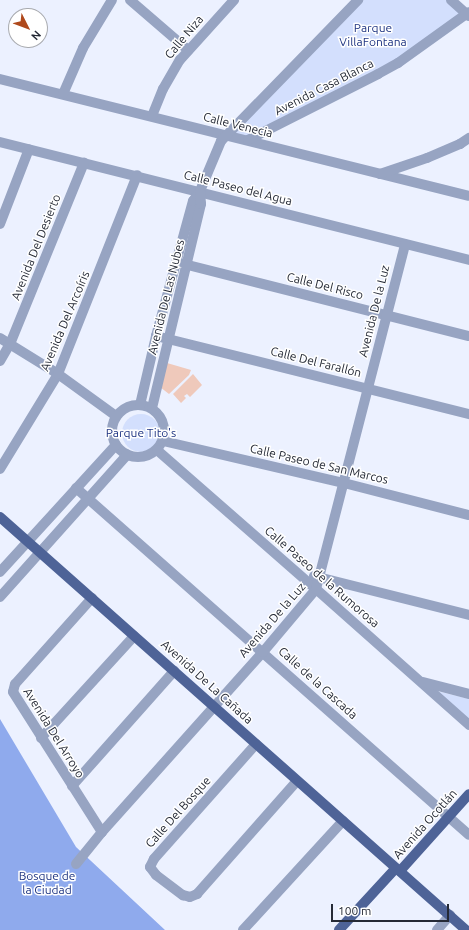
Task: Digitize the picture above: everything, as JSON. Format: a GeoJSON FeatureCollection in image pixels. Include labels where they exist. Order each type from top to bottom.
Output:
{"type":"FeatureCollection","features":[{"type":"Feature","properties":{"kind":"main road","name":"Avenida De La Cañada"},"geometry":{"type":"LineString","coordinates":[[0,517],[466,930]]}},
{"type":"Feature","properties":{"kind":"main road","name":"Avenida Ocotlán"},"geometry":{"type":"LineString","coordinates":[[339,930],[450,817],[469,794]]}},
{"type":"Feature","properties":{"kind":"street"},"geometry":{"type":"LineString","coordinates":[[63,94],[83,48],[112,0]]}},
{"type":"Feature","properties":{"kind":"street"},"geometry":{"type":"LineString","coordinates":[[130,0],[188,50]]}},
{"type":"Feature","properties":{"kind":"street","name":"Calle Niza"},"geometry":{"type":"LineString","coordinates":[[152,116],[172,72],[188,50],[234,0]]}},
{"type":"Feature","properties":{"kind":"street","name":"Avenida De Las Nubes"},"geometry":{"type":"LineString","coordinates":[[140,405],[156,336],[193,201],[200,191],[213,156],[225,135],[358,0]]}},
{"type":"Feature","properties":{"kind":"street"},"geometry":{"type":"LineString","coordinates":[[451,0],[468,14]]}},
{"type":"Feature","properties":{"kind":"street","name":"Avenida Casa Blanca"},"geometry":{"type":"LineString","coordinates":[[248,140],[378,74],[468,14]]}},
{"type":"Feature","properties":{"kind":"street","name":"Calle Venecia"},"geometry":{"type":"LineString","coordinates":[[0,79],[469,196]]}},
{"type":"Feature","properties":{"kind":"street"},"geometry":{"type":"LineString","coordinates":[[380,174],[427,158],[460,144],[469,138]]}},
{"type":"Feature","properties":{"kind":"street","name":"Calle Paseo del Agua"},"geometry":{"type":"LineString","coordinates":[[0,142],[137,175],[469,260]]}},
{"type":"Feature","properties":{"kind":"street"},"geometry":{"type":"LineString","coordinates":[[0,224],[29,149]]}},
{"type":"Feature","properties":{"kind":"street","name":"Avenida Del Desierto"},"geometry":{"type":"LineString","coordinates":[[0,361],[10,344],[84,163]]}},
{"type":"Feature","properties":{"kind":"street","name":"Avenida Del Arcoíris"},"geometry":{"type":"LineString","coordinates":[[0,469],[58,374],[137,175]]}},
{"type":"Feature","properties":{"kind":"street","name":"Avenida De Las Nubes"},"geometry":{"type":"LineString","coordinates":[[152,408],[202,204],[200,191]]}},
{"type":"Feature","properties":{"kind":"street","name":"Avenida De la Luz"},"geometry":{"type":"LineString","coordinates":[[76,864],[102,832],[263,652],[316,589],[404,244]]}},
{"type":"Feature","properties":{"kind":"street","name":"Calle Del Risco"},"geometry":{"type":"LineString","coordinates":[[176,262],[469,336]]}},
{"type":"Feature","properties":{"kind":"street","name":"Calle Del Farallón"},"geometry":{"type":"LineString","coordinates":[[156,336],[469,414]]}},
{"type":"Feature","properties":{"kind":"street"},"geometry":{"type":"LineString","coordinates":[[0,338],[58,374],[116,416]]}},
{"type":"Feature","properties":{"kind":"street"},"geometry":{"type":"LineString","coordinates":[[140,405],[152,408],[159,414],[163,422],[165,432],[163,441],[156,450],[148,456],[137,458],[126,455],[116,445],[112,436],[112,426],[116,416],[122,410],[131,406],[140,405]]}},
{"type":"Feature","properties":{"kind":"street","name":"Calle Paseo de San Marcos"},"geometry":{"type":"LineString","coordinates":[[163,441],[469,514]]}},
{"type":"Feature","properties":{"kind":"street"},"geometry":{"type":"LineString","coordinates":[[0,572],[116,445]]}},
{"type":"Feature","properties":{"kind":"street","name":"Calle Paseo de la Rumorosa"},"geometry":{"type":"LineString","coordinates":[[156,450],[298,573],[469,725]]}},
{"type":"Feature","properties":{"kind":"street"},"geometry":{"type":"LineString","coordinates":[[0,597],[89,499],[126,455]]}},
{"type":"Feature","properties":{"kind":"street","name":"Calle de la Cascada"},"geometry":{"type":"LineString","coordinates":[[76,488],[469,835]]}},
{"type":"Feature","properties":{"kind":"street"},"geometry":{"type":"LineString","coordinates":[[298,573],[469,615]]}},
{"type":"Feature","properties":{"kind":"street","name":"Avenida Del Arroyo"},"geometry":{"type":"LineString","coordinates":[[92,598],[13,687],[13,695],[102,832]]}},
{"type":"Feature","properties":{"kind":"street"},"geometry":{"type":"LineString","coordinates":[[41,738],[134,636]]}},
{"type":"Feature","properties":{"kind":"street"},"geometry":{"type":"LineString","coordinates":[[72,786],[174,671]]}},
{"type":"Feature","properties":{"kind":"street"},"geometry":{"type":"LineString","coordinates":[[419,681],[469,694]]}},
{"type":"Feature","properties":{"kind":"street","name":"Calle Del Bosque"},"geometry":{"type":"LineString","coordinates":[[256,744],[154,859],[150,868],[156,875],[183,895],[194,897],[298,781]]}},
{"type":"Feature","properties":{"kind":"street"},"geometry":{"type":"LineString","coordinates":[[243,930],[343,821]]}},
{"type":"Feature","properties":{"kind":"street"},"geometry":{"type":"LineString","coordinates":[[437,930],[450,915]]}},
{"type":"Feature","properties":{"kind":"green space","name":"Parque VillaFontana"},"geometry":{"type":"Polygon","coordinates":[[[359,0],[450,0],[466,14],[391,66],[242,140],[222,134],[359,0]]]}},
{"type":"Feature","properties":{"kind":"green space","name":"Parque Tito's"},"geometry":{"type":"Polygon","coordinates":[[[137,414],[145,414],[152,417],[157,422],[160,433],[157,444],[152,449],[145,452],[137,452],[130,449],[125,444],[122,437],[122,429],[125,422],[130,417],[137,414]]]}},
{"type":"Feature","properties":{"kind":"green space"},"geometry":{"type":"Polygon","coordinates":[[[437,691],[469,699],[469,722],[437,691]]]}},
{"type":"Feature","properties":{"kind":"green space","name":"Bosque de la Ciudad"},"geometry":{"type":"Polygon","coordinates":[[[0,719],[76,847],[165,930],[0,930],[0,719]]]}},
{"type":"Feature","properties":{"kind":"building"},"geometry":{"type":"Polygon","coordinates":[[[167,363],[191,370],[189,375],[169,394],[160,387],[167,363]]]}},
{"type":"Feature","properties":{"kind":"building"},"geometry":{"type":"Polygon","coordinates":[[[193,374],[202,385],[190,397],[187,394],[184,396],[186,398],[181,403],[173,394],[193,374]]]}}]}
